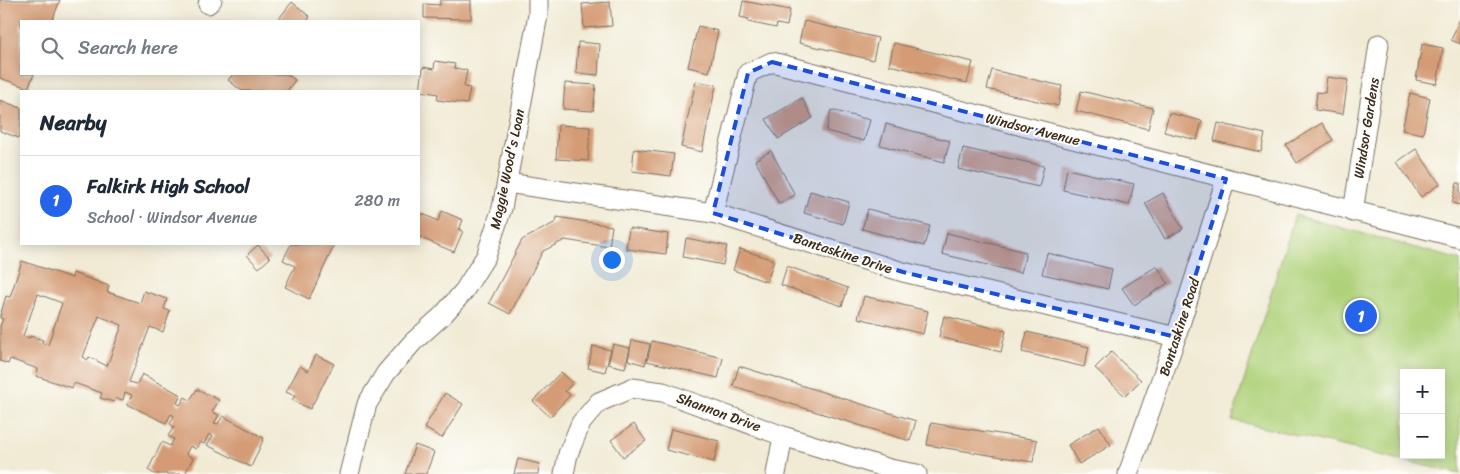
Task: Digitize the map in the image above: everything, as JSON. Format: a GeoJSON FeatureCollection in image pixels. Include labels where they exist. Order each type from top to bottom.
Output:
{"type":"FeatureCollection","features":[{"type":"Feature","properties":{"kind":"street","name":"Maggie Wood's Loan"},"geometry":{"type":"LineString","coordinates":[[349,474],[367,404],[386,373],[413,342],[443,316],[464,291],[486,256],[501,215],[538,15],[538,0]]}},
{"type":"Feature","properties":{"kind":"street","name":"Windsor Gardens"},"geometry":{"type":"LineString","coordinates":[[1353,212],[1380,44]]}},
{"type":"Feature","properties":{"kind":"street","name":"Windsor Avenue"},"geometry":{"type":"LineString","coordinates":[[713,213],[748,73],[772,62],[1460,238]]}},
{"type":"Feature","properties":{"kind":"street","name":"Bantaskine Road"},"geometry":{"type":"LineString","coordinates":[[1128,474],[1176,337],[1226,179]]}},
{"type":"Feature","properties":{"kind":"street","name":"Bantaskine Drive"},"geometry":{"type":"LineString","coordinates":[[507,183],[713,213],[903,272],[1176,337]]}},
{"type":"Feature","properties":{"kind":"street","name":"Shannon Drive"},"geometry":{"type":"LineString","coordinates":[[564,474],[568,454],[581,423],[599,402],[632,388],[663,392],[783,436],[890,469],[917,474]]}},
{"type":"Feature","properties":{"kind":"street"},"geometry":{"type":"LineString","coordinates":[[776,474],[783,436]]}},
{"type":"Feature","properties":{"kind":"highlighted area"},"geometry":{"type":"Polygon","coordinates":[[[772,62],[1226,179],[1176,337],[903,272],[713,213],[748,73],[772,62]]]}},
{"type":"Feature","properties":{"kind":"green space"},"geometry":{"type":"Polygon","coordinates":[[[1295,215],[1460,260],[1460,474],[1232,420],[1295,215]]]}},
{"type":"Feature","properties":{"kind":"building"},"geometry":{"type":"Polygon","coordinates":[[[0,0],[60,0],[52,20],[20,20],[20,75],[34,75],[28,88],[0,78],[0,0]]]}},
{"type":"Feature","properties":{"kind":"building"},"geometry":{"type":"Polygon","coordinates":[[[440,0],[471,0],[471,19],[424,18],[424,4],[440,5],[440,0]]]}},
{"type":"Feature","properties":{"kind":"building"},"geometry":{"type":"Polygon","coordinates":[[[743,1],[790,10],[787,26],[777,24],[776,28],[748,22],[749,19],[740,17],[743,1]]]}},
{"type":"Feature","properties":{"kind":"building"},"geometry":{"type":"Polygon","coordinates":[[[292,2],[310,17],[308,20],[278,20],[292,2]]]}},
{"type":"Feature","properties":{"kind":"building"},"geometry":{"type":"Polygon","coordinates":[[[610,2],[612,26],[584,28],[582,4],[610,2]]]}},
{"type":"Feature","properties":{"kind":"building"},"geometry":{"type":"Polygon","coordinates":[[[1460,19],[1460,44],[1451,40],[1460,19]]]}},
{"type":"Feature","properties":{"kind":"building"},"geometry":{"type":"Polygon","coordinates":[[[804,21],[878,38],[873,60],[799,43],[804,21]]]}},
{"type":"Feature","properties":{"kind":"building"},"geometry":{"type":"Polygon","coordinates":[[[698,26],[718,31],[709,72],[688,67],[698,26]]]}},
{"type":"Feature","properties":{"kind":"building"},"geometry":{"type":"Polygon","coordinates":[[[578,42],[600,44],[598,75],[576,73],[578,42]]]}},
{"type":"Feature","properties":{"kind":"building"},"geometry":{"type":"Polygon","coordinates":[[[894,43],[973,62],[967,83],[889,65],[894,43]]]}},
{"type":"Feature","properties":{"kind":"building"},"geometry":{"type":"Polygon","coordinates":[[[1422,44],[1443,48],[1437,84],[1416,80],[1422,44]]]}},
{"type":"Feature","properties":{"kind":"building"},"geometry":{"type":"Polygon","coordinates":[[[435,61],[455,64],[454,68],[467,70],[464,87],[470,88],[467,104],[437,100],[438,94],[420,91],[423,67],[434,69],[435,61]]]}},
{"type":"Feature","properties":{"kind":"building"},"geometry":{"type":"Polygon","coordinates":[[[992,70],[1062,86],[1058,106],[987,89],[992,70]]]}},
{"type":"Feature","properties":{"kind":"building"},"geometry":{"type":"Polygon","coordinates":[[[232,75],[288,75],[295,80],[288,90],[241,90],[228,80],[232,75]]]}},
{"type":"Feature","properties":{"kind":"building"},"geometry":{"type":"Polygon","coordinates":[[[1327,77],[1348,80],[1343,114],[1315,110],[1317,92],[1325,93],[1327,77]]]}},
{"type":"Feature","properties":{"kind":"building"},"geometry":{"type":"Polygon","coordinates":[[[696,81],[716,85],[702,152],[681,147],[696,81]]]}},
{"type":"Feature","properties":{"kind":"building"},"geometry":{"type":"Polygon","coordinates":[[[565,83],[596,85],[593,111],[563,109],[565,83]]]}},
{"type":"Feature","properties":{"kind":"building"},"geometry":{"type":"Polygon","coordinates":[[[1081,91],[1153,108],[1148,129],[1076,111],[1081,91]]]}},
{"type":"Feature","properties":{"kind":"building"},"geometry":{"type":"Polygon","coordinates":[[[1410,93],[1430,98],[1423,134],[1402,130],[1410,93]]]}},
{"type":"Feature","properties":{"kind":"building"},"geometry":{"type":"Polygon","coordinates":[[[802,98],[813,118],[778,139],[766,119],[802,98]]]}},
{"type":"Feature","properties":{"kind":"building"},"geometry":{"type":"Polygon","coordinates":[[[0,100],[20,108],[20,135],[19,138],[0,131],[0,100]]]}},
{"type":"Feature","properties":{"kind":"building"},"geometry":{"type":"Polygon","coordinates":[[[831,110],[870,120],[864,141],[826,131],[831,110]]]}},
{"type":"Feature","properties":{"kind":"building"},"geometry":{"type":"Polygon","coordinates":[[[1169,113],[1202,121],[1197,140],[1164,132],[1169,113]]]}},
{"type":"Feature","properties":{"kind":"building"},"geometry":{"type":"Polygon","coordinates":[[[1218,123],[1265,134],[1261,152],[1214,141],[1218,123]]]}},
{"type":"Feature","properties":{"kind":"building"},"geometry":{"type":"Polygon","coordinates":[[[1322,123],[1333,140],[1297,163],[1286,145],[1322,123]]]}},
{"type":"Feature","properties":{"kind":"building"},"geometry":{"type":"Polygon","coordinates":[[[886,124],[950,141],[944,162],[880,145],[886,124]]]}},
{"type":"Feature","properties":{"kind":"building"},"geometry":{"type":"Polygon","coordinates":[[[558,125],[590,127],[588,161],[556,159],[558,125]]]}},
{"type":"Feature","properties":{"kind":"building"},"geometry":{"type":"Polygon","coordinates":[[[963,148],[1044,166],[1039,187],[958,169],[963,148]]]}},
{"type":"Feature","properties":{"kind":"building"},"geometry":{"type":"Polygon","coordinates":[[[634,149],[674,154],[671,176],[632,171],[634,149]]]}},
{"type":"Feature","properties":{"kind":"building"},"geometry":{"type":"Polygon","coordinates":[[[1416,149],[1440,184],[1421,197],[1397,162],[1416,149]]]}},
{"type":"Feature","properties":{"kind":"building"},"geometry":{"type":"Polygon","coordinates":[[[771,151],[795,195],[779,204],[755,160],[771,151]]]}},
{"type":"Feature","properties":{"kind":"building"},"geometry":{"type":"Polygon","coordinates":[[[1067,169],[1134,184],[1129,205],[1063,190],[1067,169]]]}},
{"type":"Feature","properties":{"kind":"building"},"geometry":{"type":"Polygon","coordinates":[[[1457,183],[1460,183],[1460,205],[1452,203],[1457,183]]]}},
{"type":"Feature","properties":{"kind":"building"},"geometry":{"type":"Polygon","coordinates":[[[810,191],[849,202],[843,224],[804,213],[810,191]]]}},
{"type":"Feature","properties":{"kind":"building"},"geometry":{"type":"Polygon","coordinates":[[[1163,193],[1183,229],[1165,239],[1145,203],[1163,193]]]}},
{"type":"Feature","properties":{"kind":"building"},"geometry":{"type":"Polygon","coordinates":[[[868,209],[930,226],[924,246],[862,229],[868,209]]]}},
{"type":"Feature","properties":{"kind":"building"},"geometry":{"type":"Polygon","coordinates":[[[442,211],[463,220],[459,230],[463,231],[454,252],[420,237],[420,212],[438,221],[442,211]]]}},
{"type":"Feature","properties":{"kind":"building"},"geometry":{"type":"Polygon","coordinates":[[[557,217],[612,226],[609,247],[565,240],[543,251],[510,314],[489,303],[522,240],[556,222],[557,217]]]}},
{"type":"Feature","properties":{"kind":"building"},"geometry":{"type":"Polygon","coordinates":[[[629,228],[668,234],[666,254],[626,249],[629,228]]]}},
{"type":"Feature","properties":{"kind":"building"},"geometry":{"type":"Polygon","coordinates":[[[947,233],[1026,252],[1021,273],[942,254],[947,233]]]}},
{"type":"Feature","properties":{"kind":"building"},"geometry":{"type":"Polygon","coordinates":[[[686,238],[727,246],[723,265],[683,257],[686,238]]]}},
{"type":"Feature","properties":{"kind":"building"},"geometry":{"type":"Polygon","coordinates":[[[258,245],[270,258],[259,268],[247,255],[258,245]]]}},
{"type":"Feature","properties":{"kind":"building"},"geometry":{"type":"Polygon","coordinates":[[[290,245],[335,245],[309,299],[285,287],[295,266],[283,260],[290,245]]]}},
{"type":"Feature","properties":{"kind":"building"},"geometry":{"type":"Polygon","coordinates":[[[740,249],[774,260],[767,282],[733,270],[740,249]]]}},
{"type":"Feature","properties":{"kind":"building"},"geometry":{"type":"Polygon","coordinates":[[[1047,253],[1112,269],[1108,289],[1042,274],[1047,253]]]}},
{"type":"Feature","properties":{"kind":"building"},"geometry":{"type":"Polygon","coordinates":[[[22,261],[72,278],[73,273],[109,286],[107,292],[140,303],[144,291],[167,299],[164,309],[170,311],[163,332],[150,327],[129,382],[137,384],[142,374],[181,395],[177,403],[180,405],[185,397],[190,400],[197,389],[219,400],[212,412],[219,415],[214,423],[218,424],[223,416],[264,438],[251,467],[207,445],[213,436],[209,434],[204,444],[200,442],[196,449],[190,446],[186,454],[193,458],[185,474],[154,474],[148,470],[162,442],[170,446],[174,439],[168,436],[174,427],[170,424],[174,416],[171,414],[166,423],[127,404],[132,395],[125,392],[123,400],[116,398],[114,402],[100,398],[102,393],[74,383],[72,388],[36,376],[38,369],[10,359],[8,364],[0,361],[0,326],[3,319],[0,316],[6,296],[10,297],[22,261]],[[38,294],[23,336],[43,340],[42,343],[48,345],[62,303],[38,294]],[[99,316],[83,357],[88,360],[89,357],[107,366],[122,325],[99,316]]]}},
{"type":"Feature","properties":{"kind":"building"},"geometry":{"type":"Polygon","coordinates":[[[787,266],[848,288],[842,306],[781,285],[787,266]]]}},
{"type":"Feature","properties":{"kind":"building"},"geometry":{"type":"Polygon","coordinates":[[[1157,266],[1168,283],[1134,305],[1122,288],[1157,266]]]}},
{"type":"Feature","properties":{"kind":"building"},"geometry":{"type":"Polygon","coordinates":[[[864,296],[928,311],[923,334],[858,318],[864,296]]]}},
{"type":"Feature","properties":{"kind":"building"},"geometry":{"type":"Polygon","coordinates":[[[944,316],[1006,331],[1001,352],[939,337],[944,316]]]}},
{"type":"Feature","properties":{"kind":"building"},"geometry":{"type":"Polygon","coordinates":[[[1027,332],[1089,347],[1084,367],[1022,352],[1027,332]]]}},
{"type":"Feature","properties":{"kind":"building"},"geometry":{"type":"Polygon","coordinates":[[[632,340],[650,344],[645,365],[628,360],[632,340]]]}},
{"type":"Feature","properties":{"kind":"building"},"geometry":{"type":"Polygon","coordinates":[[[652,341],[723,358],[718,378],[647,361],[652,341]]]}},
{"type":"Feature","properties":{"kind":"building"},"geometry":{"type":"Polygon","coordinates":[[[613,344],[630,348],[625,368],[608,364],[613,344]]]}},
{"type":"Feature","properties":{"kind":"building"},"geometry":{"type":"Polygon","coordinates":[[[593,346],[611,350],[605,372],[588,368],[593,346]]]}},
{"type":"Feature","properties":{"kind":"building"},"geometry":{"type":"Polygon","coordinates":[[[1111,352],[1141,380],[1125,396],[1095,368],[1111,352]]]}},
{"type":"Feature","properties":{"kind":"building"},"geometry":{"type":"Polygon","coordinates":[[[316,355],[334,364],[310,409],[292,400],[295,396],[286,392],[300,366],[308,371],[316,355]]]}},
{"type":"Feature","properties":{"kind":"building"},"geometry":{"type":"Polygon","coordinates":[[[739,366],[916,421],[910,441],[733,386],[739,366]]]}},
{"type":"Feature","properties":{"kind":"building"},"geometry":{"type":"Polygon","coordinates":[[[561,372],[573,383],[565,391],[570,395],[550,417],[533,401],[561,372]]]}},
{"type":"Feature","properties":{"kind":"building"},"geometry":{"type":"Polygon","coordinates":[[[445,393],[463,404],[442,438],[424,428],[445,393]]]}},
{"type":"Feature","properties":{"kind":"building"},"geometry":{"type":"Polygon","coordinates":[[[931,423],[1037,440],[1033,462],[927,445],[931,423]]]}},
{"type":"Feature","properties":{"kind":"building"},"geometry":{"type":"Polygon","coordinates":[[[634,424],[646,441],[623,457],[611,440],[634,424]]]}},
{"type":"Feature","properties":{"kind":"building"},"geometry":{"type":"Polygon","coordinates":[[[1099,426],[1111,445],[1079,464],[1068,445],[1099,426]]]}},
{"type":"Feature","properties":{"kind":"building"},"geometry":{"type":"Polygon","coordinates":[[[671,429],[719,441],[714,462],[666,450],[671,429]]]}},
{"type":"Feature","properties":{"kind":"building"},"geometry":{"type":"Polygon","coordinates":[[[415,445],[434,452],[426,474],[405,474],[415,445]]]}},
{"type":"Feature","properties":{"kind":"building"},"geometry":{"type":"Polygon","coordinates":[[[518,459],[540,464],[538,474],[514,474],[518,459]]]}},
{"type":"Feature","properties":{"kind":"place","name":"Falkirk High School"},"geometry":{"type":"Point","coordinates":[1361,316]}}]}
